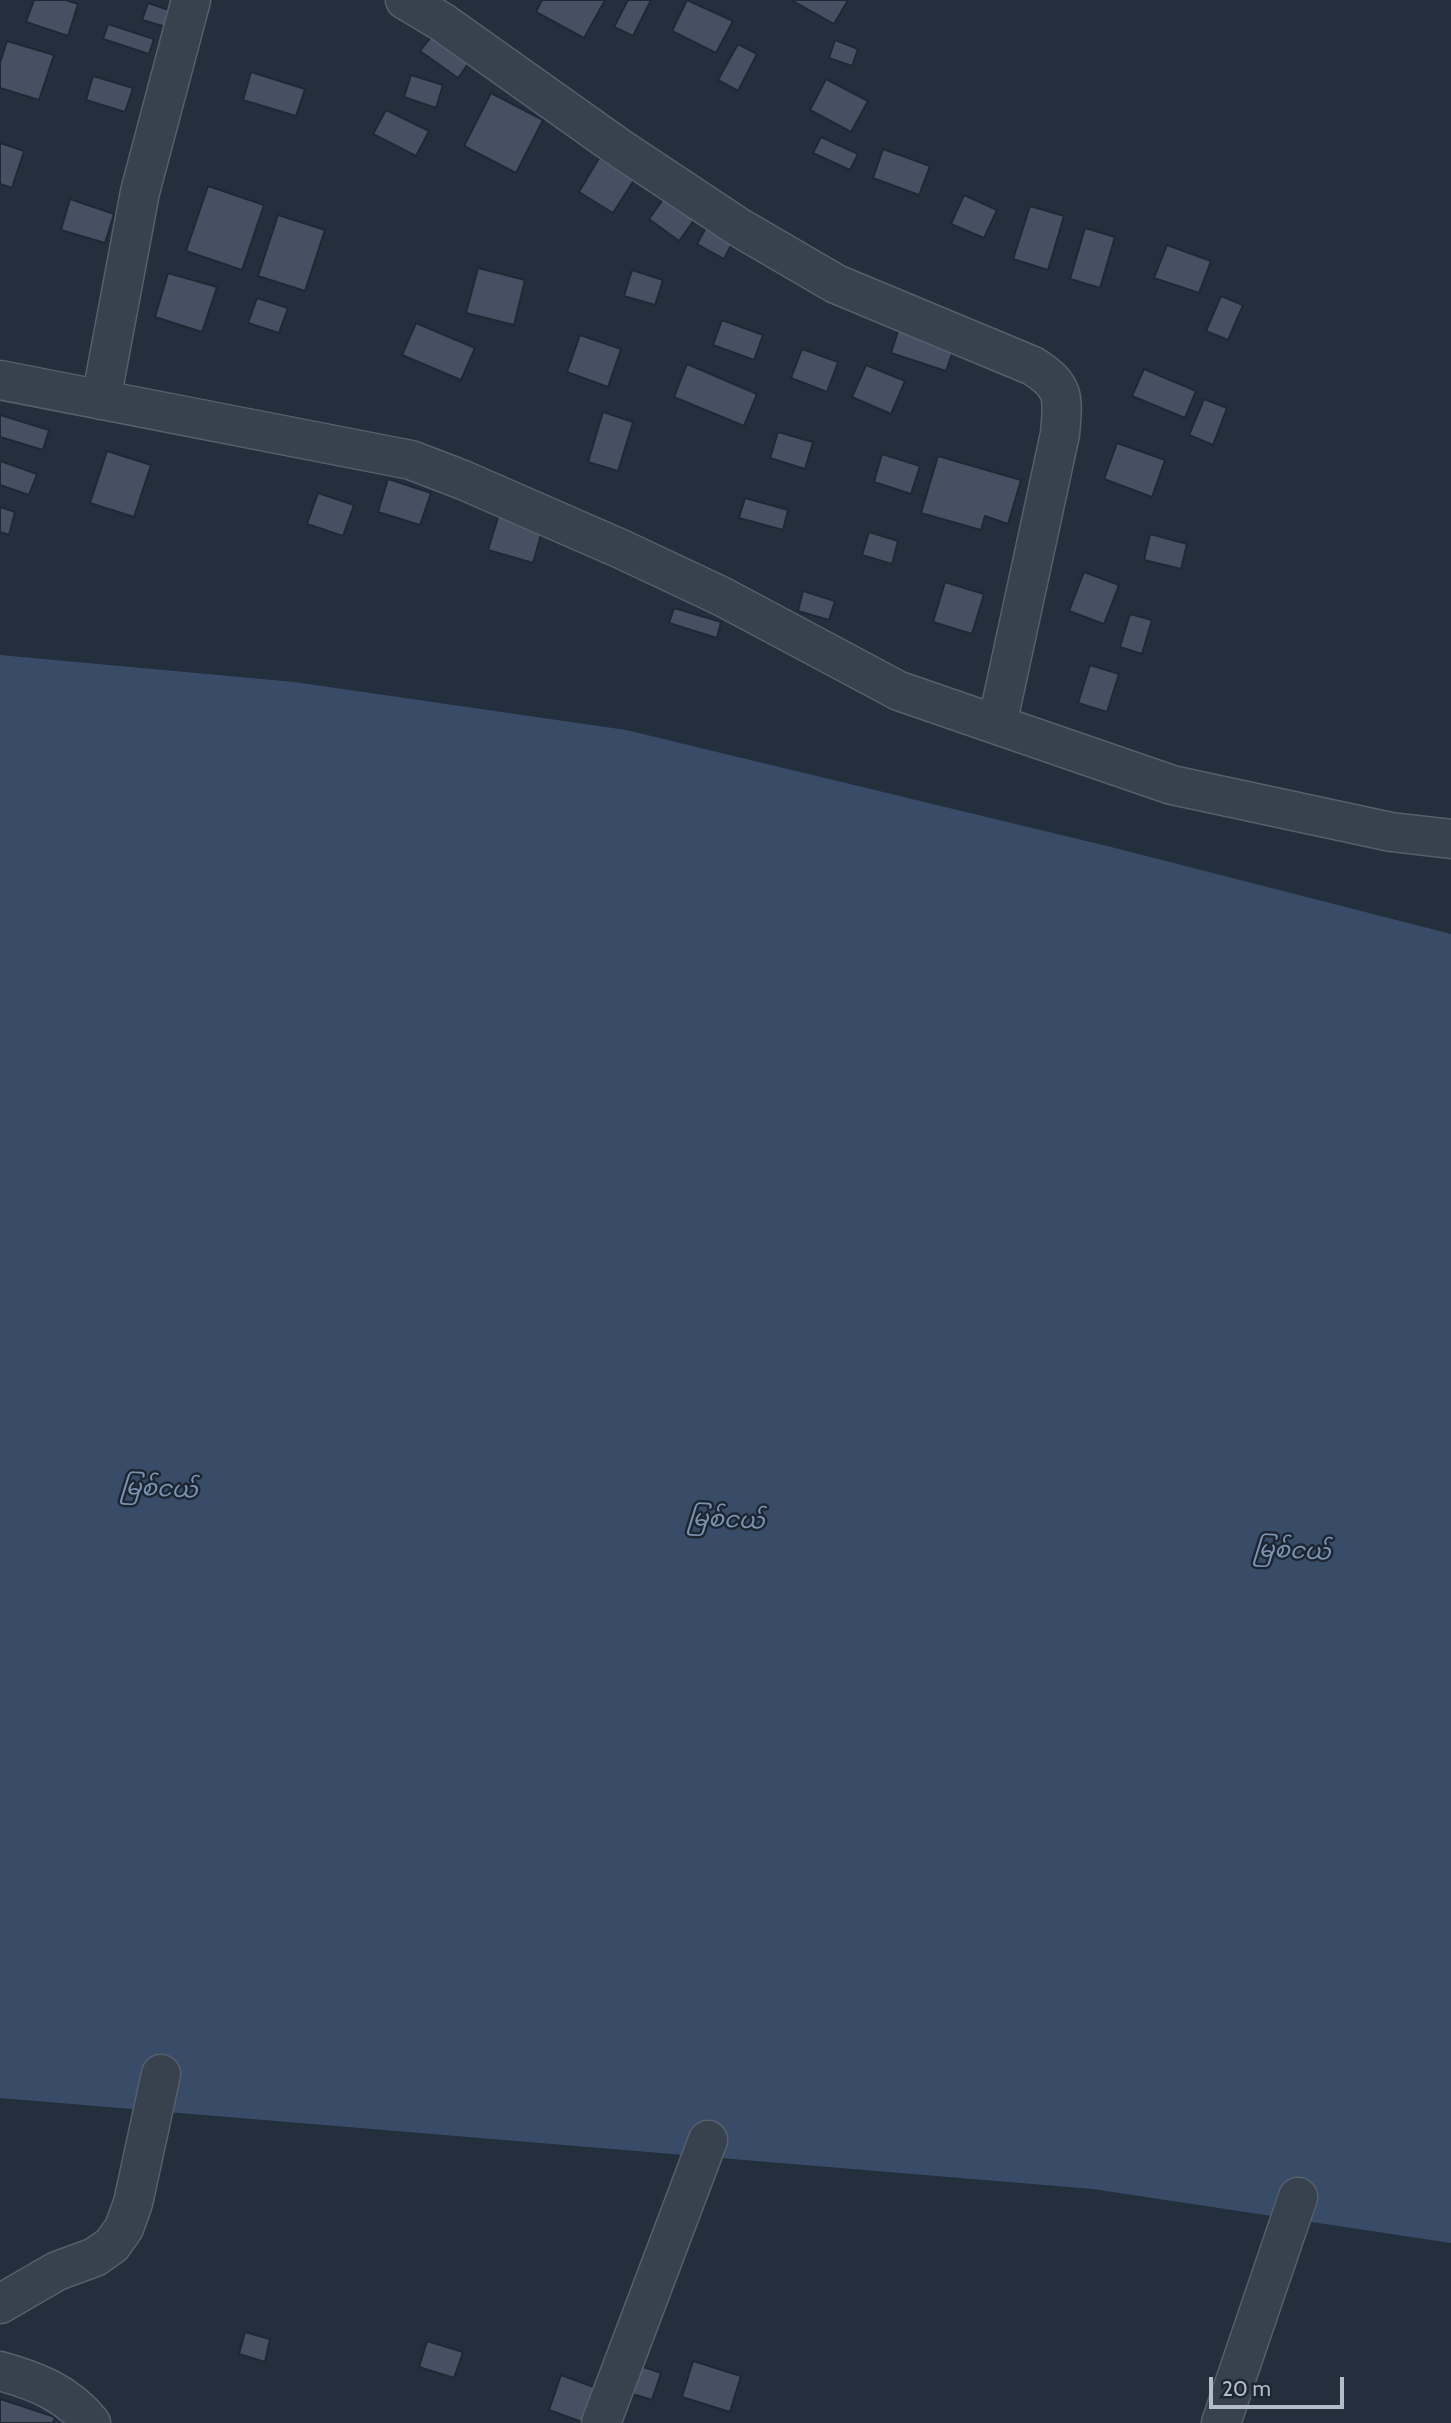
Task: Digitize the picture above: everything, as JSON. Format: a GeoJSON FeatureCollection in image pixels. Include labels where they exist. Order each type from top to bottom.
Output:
{"type":"FeatureCollection","features":[{"type":"Feature","properties":{"kind":"street"},"geometry":{"type":"LineString","coordinates":[[101,400],[140,192],[191,0]]}},
{"type":"Feature","properties":{"kind":"street"},"geometry":{"type":"LineString","coordinates":[[405,0],[442,22],[640,162],[740,228],[836,284],[1033,366],[1050,377],[1062,400],[1060,435],[997,725]]}},
{"type":"Feature","properties":{"kind":"street"},"geometry":{"type":"LineString","coordinates":[[0,380],[411,460],[646,560],[721,596],[899,691],[1172,785],[1391,832],[1451,839]]}},
{"type":"Feature","properties":{"kind":"street"},"geometry":{"type":"LineString","coordinates":[[0,2304],[57,2271],[95,2257],[112,2245],[124,2228],[133,2203],[161,2074]]}},
{"type":"Feature","properties":{"kind":"street"},"geometry":{"type":"LineString","coordinates":[[601,2423],[708,2140]]}},
{"type":"Feature","properties":{"kind":"street"},"geometry":{"type":"LineString","coordinates":[[1221,2423],[1298,2197]]}},
{"type":"Feature","properties":{"kind":"street"},"geometry":{"type":"LineString","coordinates":[[0,2371],[34,2381],[78,2406],[91,2423]]}},
{"type":"Feature","properties":{"kind":"water","name":"မြစ်ငယ်"},"geometry":{"type":"Polygon","coordinates":[[[0,655],[294,682],[626,730],[1115,848],[1451,934],[1451,2243],[1093,2189],[0,2098],[0,655]]]}},
{"type":"Feature","properties":{"kind":"building"},"geometry":{"type":"Polygon","coordinates":[[[34,0],[66,0],[78,4],[68,36],[26,22],[34,0]]]}},
{"type":"Feature","properties":{"kind":"building"},"geometry":{"type":"Polygon","coordinates":[[[542,0],[605,0],[584,38],[536,12],[542,0]]]}},
{"type":"Feature","properties":{"kind":"building"},"geometry":{"type":"Polygon","coordinates":[[[628,0],[651,0],[633,36],[614,27],[628,0]]]}},
{"type":"Feature","properties":{"kind":"building"},"geometry":{"type":"Polygon","coordinates":[[[687,0],[733,21],[716,53],[672,31],[687,0]]]}},
{"type":"Feature","properties":{"kind":"building"},"geometry":{"type":"Polygon","coordinates":[[[791,0],[848,0],[834,24],[791,0]]]}},
{"type":"Feature","properties":{"kind":"building"},"geometry":{"type":"Polygon","coordinates":[[[148,3],[175,12],[170,28],[142,20],[148,3]]]}},
{"type":"Feature","properties":{"kind":"building"},"geometry":{"type":"Polygon","coordinates":[[[108,24],[154,39],[149,54],[103,39],[108,24]]]}},
{"type":"Feature","properties":{"kind":"building"},"geometry":{"type":"Polygon","coordinates":[[[436,31],[473,57],[458,78],[420,51],[436,31]]]}},
{"type":"Feature","properties":{"kind":"building"},"geometry":{"type":"Polygon","coordinates":[[[835,40],[858,49],[852,66],[829,58],[835,40]]]}},
{"type":"Feature","properties":{"kind":"building"},"geometry":{"type":"Polygon","coordinates":[[[7,41],[54,55],[39,100],[0,88],[0,63],[7,41]]]}},
{"type":"Feature","properties":{"kind":"building"},"geometry":{"type":"Polygon","coordinates":[[[738,44],[757,54],[738,91],[718,80],[738,44]]]}},
{"type":"Feature","properties":{"kind":"building"},"geometry":{"type":"Polygon","coordinates":[[[251,72],[305,89],[296,116],[243,100],[251,72]]]}},
{"type":"Feature","properties":{"kind":"building"},"geometry":{"type":"Polygon","coordinates":[[[411,75],[443,85],[436,108],[404,97],[411,75]]]}},
{"type":"Feature","properties":{"kind":"building"},"geometry":{"type":"Polygon","coordinates":[[[93,76],[133,88],[125,112],[86,100],[93,76]]]}},
{"type":"Feature","properties":{"kind":"building"},"geometry":{"type":"Polygon","coordinates":[[[826,79],[868,101],[851,132],[810,110],[826,79]]]}},
{"type":"Feature","properties":{"kind":"building"},"geometry":{"type":"Polygon","coordinates":[[[491,93],[543,120],[516,173],[464,146],[491,93]]]}},
{"type":"Feature","properties":{"kind":"building"},"geometry":{"type":"Polygon","coordinates":[[[386,110],[429,131],[416,156],[373,134],[386,110]]]}},
{"type":"Feature","properties":{"kind":"building"},"geometry":{"type":"Polygon","coordinates":[[[821,137],[858,154],[850,170],[813,153],[821,137]]]}},
{"type":"Feature","properties":{"kind":"building"},"geometry":{"type":"Polygon","coordinates":[[[0,143],[24,151],[12,188],[0,184],[0,143]]]}},
{"type":"Feature","properties":{"kind":"building"},"geometry":{"type":"Polygon","coordinates":[[[883,149],[930,166],[919,195],[873,178],[883,149]]]}},
{"type":"Feature","properties":{"kind":"building"},"geometry":{"type":"Polygon","coordinates":[[[599,158],[634,180],[613,213],[579,192],[599,158]]]}},
{"type":"Feature","properties":{"kind":"building"},"geometry":{"type":"Polygon","coordinates":[[[208,186],[264,205],[242,270],[186,251],[208,186]]]}},
{"type":"Feature","properties":{"kind":"building"},"geometry":{"type":"Polygon","coordinates":[[[669,191],[699,213],[679,241],[649,219],[669,191]]]}},
{"type":"Feature","properties":{"kind":"building"},"geometry":{"type":"Polygon","coordinates":[[[964,195],[997,210],[984,238],[951,224],[964,195]]]}},
{"type":"Feature","properties":{"kind":"building"},"geometry":{"type":"Polygon","coordinates":[[[70,199],[114,214],[105,243],[61,230],[70,199]]]}},
{"type":"Feature","properties":{"kind":"building"},"geometry":{"type":"Polygon","coordinates":[[[1030,206],[1064,216],[1048,270],[1013,259],[1030,206]]]}},
{"type":"Feature","properties":{"kind":"building"},"geometry":{"type":"Polygon","coordinates":[[[278,215],[325,230],[305,291],[258,276],[278,215]]]}},
{"type":"Feature","properties":{"kind":"building"},"geometry":{"type":"Polygon","coordinates":[[[708,224],[735,238],[724,259],[697,244],[708,224]]]}},
{"type":"Feature","properties":{"kind":"building"},"geometry":{"type":"Polygon","coordinates":[[[1085,228],[1115,237],[1100,288],[1070,279],[1085,228]]]}},
{"type":"Feature","properties":{"kind":"building"},"geometry":{"type":"Polygon","coordinates":[[[1167,245],[1211,261],[1199,293],[1154,278],[1167,245]]]}},
{"type":"Feature","properties":{"kind":"building"},"geometry":{"type":"Polygon","coordinates":[[[478,268],[525,280],[514,325],[466,313],[478,268]]]}},
{"type":"Feature","properties":{"kind":"building"},"geometry":{"type":"Polygon","coordinates":[[[632,270],[663,280],[655,305],[624,296],[632,270]]]}},
{"type":"Feature","properties":{"kind":"building"},"geometry":{"type":"Polygon","coordinates":[[[168,273],[217,287],[202,332],[155,317],[168,273]]]}},
{"type":"Feature","properties":{"kind":"building"},"geometry":{"type":"Polygon","coordinates":[[[1221,296],[1243,305],[1228,340],[1206,331],[1221,296]]]}},
{"type":"Feature","properties":{"kind":"building"},"geometry":{"type":"Polygon","coordinates":[[[257,298],[288,308],[279,333],[248,323],[257,298]]]}},
{"type":"Feature","properties":{"kind":"building"},"geometry":{"type":"Polygon","coordinates":[[[722,320],[763,335],[754,360],[713,345],[722,320]]]}},
{"type":"Feature","properties":{"kind":"building"},"geometry":{"type":"Polygon","coordinates":[[[416,323],[475,348],[461,380],[402,355],[416,323]]]}},
{"type":"Feature","properties":{"kind":"building"},"geometry":{"type":"Polygon","coordinates":[[[900,325],[956,343],[946,371],[891,353],[900,325]]]}},
{"type":"Feature","properties":{"kind":"building"},"geometry":{"type":"Polygon","coordinates":[[[580,335],[621,349],[608,387],[567,372],[580,335]]]}},
{"type":"Feature","properties":{"kind":"building"},"geometry":{"type":"Polygon","coordinates":[[[802,349],[838,362],[827,392],[791,378],[802,349]]]}},
{"type":"Feature","properties":{"kind":"building"},"geometry":{"type":"Polygon","coordinates":[[[687,364],[757,394],[744,426],[674,397],[687,364]]]}},
{"type":"Feature","properties":{"kind":"building"},"geometry":{"type":"Polygon","coordinates":[[[866,365],[905,381],[891,414],[852,397],[866,365]]]}},
{"type":"Feature","properties":{"kind":"building"},"geometry":{"type":"Polygon","coordinates":[[[1144,369],[1196,391],[1185,418],[1132,396],[1144,369]]]}},
{"type":"Feature","properties":{"kind":"building"},"geometry":{"type":"Polygon","coordinates":[[[1204,399],[1227,408],[1213,445],[1189,435],[1204,399]]]}},
{"type":"Feature","properties":{"kind":"building"},"geometry":{"type":"Polygon","coordinates":[[[603,412],[633,422],[618,471],[588,462],[603,412]]]}},
{"type":"Feature","properties":{"kind":"building"},"geometry":{"type":"Polygon","coordinates":[[[0,415],[49,430],[43,450],[0,437],[0,415]]]}},
{"type":"Feature","properties":{"kind":"building"},"geometry":{"type":"Polygon","coordinates":[[[778,432],[813,442],[805,469],[770,458],[778,432]]]}},
{"type":"Feature","properties":{"kind":"building"},"geometry":{"type":"Polygon","coordinates":[[[1117,443],[1165,460],[1152,497],[1104,479],[1117,443]]]}},
{"type":"Feature","properties":{"kind":"building"},"geometry":{"type":"Polygon","coordinates":[[[107,451],[151,465],[134,517],[90,503],[107,451]]]}},
{"type":"Feature","properties":{"kind":"building"},"geometry":{"type":"Polygon","coordinates":[[[882,454],[920,466],[911,494],[874,482],[882,454]]]}},
{"type":"Feature","properties":{"kind":"building"},"geometry":{"type":"Polygon","coordinates":[[[938,456],[1021,480],[1008,524],[985,516],[981,530],[921,513],[938,456]]]}},
{"type":"Feature","properties":{"kind":"building"},"geometry":{"type":"Polygon","coordinates":[[[0,461],[37,474],[29,495],[0,485],[0,461]]]}},
{"type":"Feature","properties":{"kind":"building"},"geometry":{"type":"Polygon","coordinates":[[[388,479],[431,493],[420,525],[378,512],[388,479]]]}},
{"type":"Feature","properties":{"kind":"building"},"geometry":{"type":"Polygon","coordinates":[[[318,493],[354,505],[343,536],[307,524],[318,493]]]}},
{"type":"Feature","properties":{"kind":"building"},"geometry":{"type":"Polygon","coordinates":[[[745,498],[788,510],[783,530],[739,518],[745,498]]]}},
{"type":"Feature","properties":{"kind":"building"},"geometry":{"type":"Polygon","coordinates":[[[0,507],[15,512],[9,535],[0,532],[0,507]]]}},
{"type":"Feature","properties":{"kind":"building"},"geometry":{"type":"Polygon","coordinates":[[[500,511],[544,524],[533,563],[488,550],[500,511]]]}},
{"type":"Feature","properties":{"kind":"building"},"geometry":{"type":"Polygon","coordinates":[[[869,532],[898,541],[892,564],[862,555],[869,532]]]}},
{"type":"Feature","properties":{"kind":"building"},"geometry":{"type":"Polygon","coordinates":[[[1150,534],[1187,544],[1181,569],[1144,560],[1150,534]]]}},
{"type":"Feature","properties":{"kind":"building"},"geometry":{"type":"Polygon","coordinates":[[[1084,572],[1119,585],[1104,624],[1069,611],[1084,572]]]}},
{"type":"Feature","properties":{"kind":"building"},"geometry":{"type":"Polygon","coordinates":[[[945,582],[984,594],[972,634],[933,622],[945,582]]]}},
{"type":"Feature","properties":{"kind":"building"},"geometry":{"type":"Polygon","coordinates":[[[803,591],[835,601],[829,620],[798,611],[803,591]]]}},
{"type":"Feature","properties":{"kind":"building"},"geometry":{"type":"Polygon","coordinates":[[[674,608],[721,622],[717,638],[669,623],[674,608]]]}},
{"type":"Feature","properties":{"kind":"building"},"geometry":{"type":"Polygon","coordinates":[[[1130,614],[1152,620],[1142,654],[1120,647],[1130,614]]]}},
{"type":"Feature","properties":{"kind":"building"},"geometry":{"type":"Polygon","coordinates":[[[1090,665],[1119,674],[1107,712],[1078,703],[1090,665]]]}},
{"type":"Feature","properties":{"kind":"building"},"geometry":{"type":"Polygon","coordinates":[[[245,2332],[270,2339],[265,2362],[239,2354],[245,2332]]]}},
{"type":"Feature","properties":{"kind":"building"},"geometry":{"type":"Polygon","coordinates":[[[427,2341],[463,2352],[454,2378],[419,2367],[427,2341]]]}},
{"type":"Feature","properties":{"kind":"building"},"geometry":{"type":"Polygon","coordinates":[[[693,2361],[741,2376],[730,2412],[682,2397],[693,2361]]]}},
{"type":"Feature","properties":{"kind":"building"},"geometry":{"type":"Polygon","coordinates":[[[629,2362],[661,2373],[652,2400],[620,2390],[629,2362]]]}},
{"type":"Feature","properties":{"kind":"building"},"geometry":{"type":"Polygon","coordinates":[[[561,2375],[599,2389],[585,2423],[549,2410],[561,2375]]]}},
{"type":"Feature","properties":{"kind":"building"},"geometry":{"type":"Polygon","coordinates":[[[0,2399],[55,2417],[53,2423],[0,2423],[0,2399]]]}}]}
